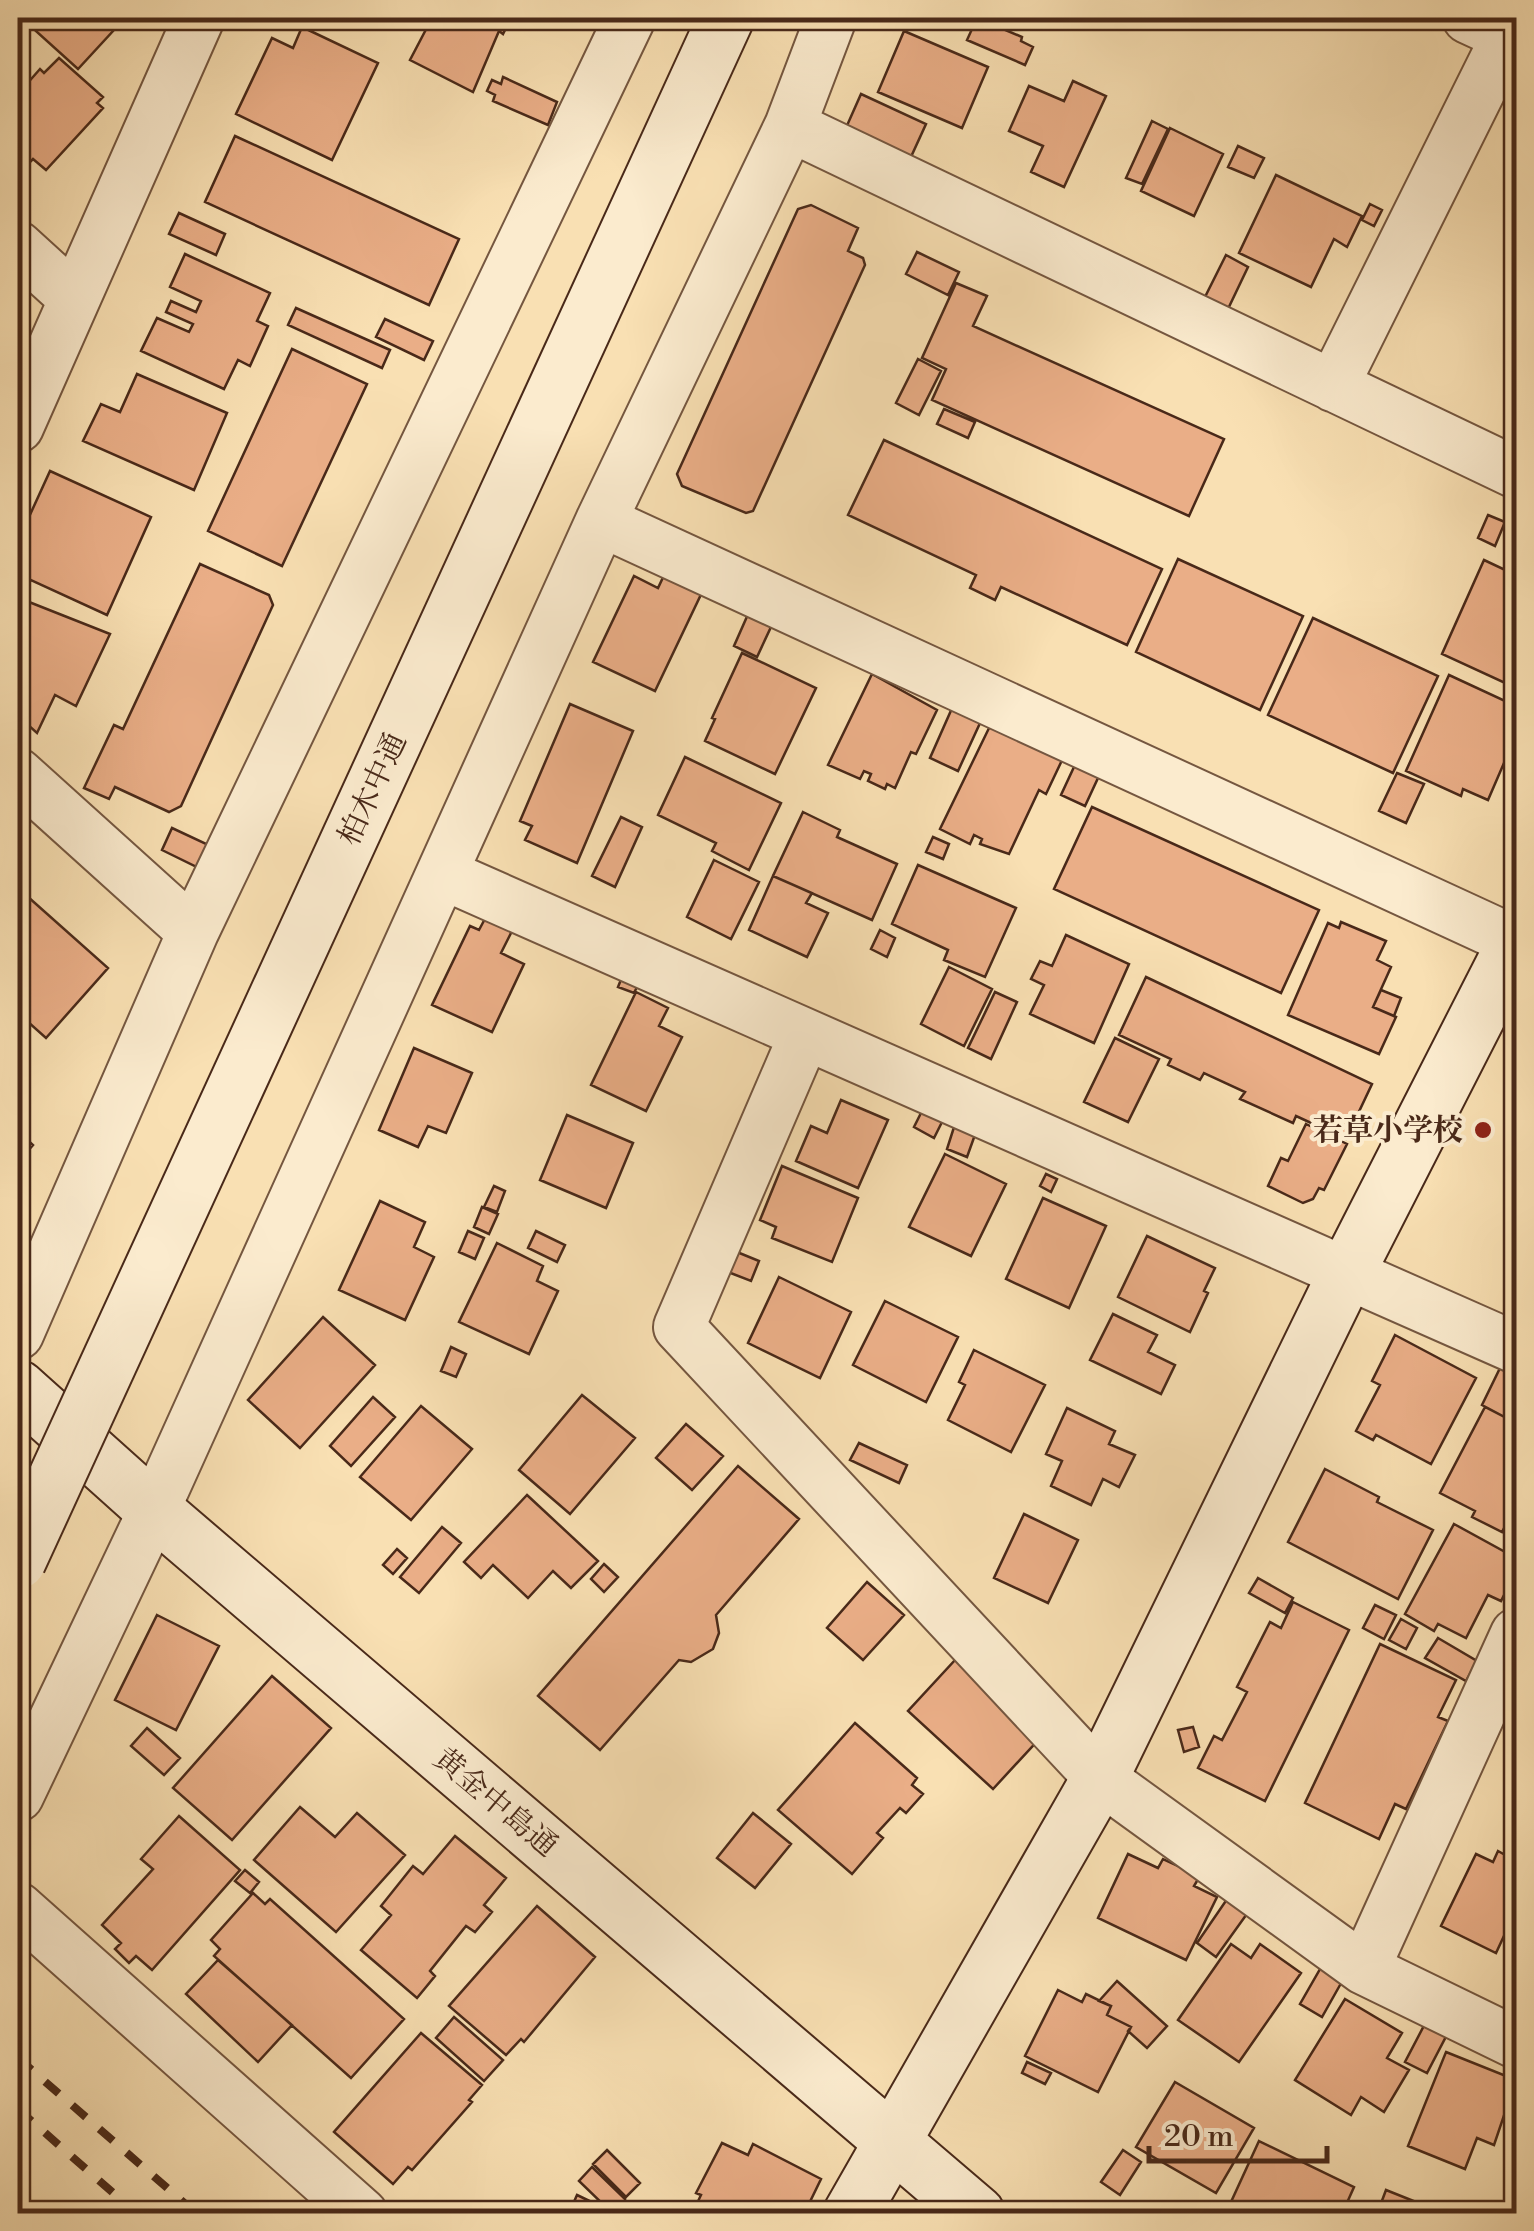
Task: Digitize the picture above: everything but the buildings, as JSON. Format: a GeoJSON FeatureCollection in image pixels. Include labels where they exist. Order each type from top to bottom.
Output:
{"type":"FeatureCollection","features":[{"type":"Feature","properties":{"kind":"street"},"geometry":{"type":"LineString","coordinates":[[18,427],[199,18]]}},
{"type":"Feature","properties":{"kind":"street"},"geometry":{"type":"LineString","coordinates":[[18,1334],[193,932],[630,18]]}},
{"type":"Feature","properties":{"kind":"street","name":"柏木中通"},"geometry":{"type":"LineString","coordinates":[[18,1560],[726,18]]}},
{"type":"Feature","properties":{"kind":"street"},"geometry":{"type":"LineString","coordinates":[[18,1796],[154,1510],[602,521],[790,126],[831,18]]}},
{"type":"Feature","properties":{"kind":"street"},"geometry":{"type":"LineString","coordinates":[[1333,386],[1507,36],[1468,18]]}},
{"type":"Feature","properties":{"kind":"street"},"geometry":{"type":"LineString","coordinates":[[790,126],[1516,473]]}},
{"type":"Feature","properties":{"kind":"street"},"geometry":{"type":"LineString","coordinates":[[18,248],[74,298]]}},
{"type":"Feature","properties":{"kind":"street"},"geometry":{"type":"LineString","coordinates":[[602,521],[1516,941],[1346,1274],[1100,1778],[851,2214]]}},
{"type":"Feature","properties":{"kind":"street"},"geometry":{"type":"LineString","coordinates":[[18,774],[193,932]]}},
{"type":"Feature","properties":{"kind":"street"},"geometry":{"type":"LineString","coordinates":[[443,874],[1516,1348]]}},
{"type":"Feature","properties":{"kind":"street"},"geometry":{"type":"LineString","coordinates":[[805,1034],[679,1327],[1100,1778],[1364,1969],[1516,2043]]}},
{"type":"Feature","properties":{"kind":"street","name":"黄金中島通"},"geometry":{"type":"LineString","coordinates":[[18,1388],[154,1510],[977,2214]]}},
{"type":"Feature","properties":{"kind":"street"},"geometry":{"type":"LineString","coordinates":[[1364,1969],[1516,1634]]}},
{"type":"Feature","properties":{"kind":"street"},"geometry":{"type":"LineString","coordinates":[[18,1908],[362,2214]]}},
{"type":"Feature","properties":{"kind":"railway"},"geometry":{"type":"LineString","coordinates":[[18,2058],[197,2214]]}},
{"type":"Feature","properties":{"kind":"railway"},"geometry":{"type":"LineString","coordinates":[[18,2109],[137,2214]]}},
{"type":"Feature","properties":{"kind":"place","name":"若草小学校"},"geometry":{"type":"Point","coordinates":[1483,1130]}}]}
